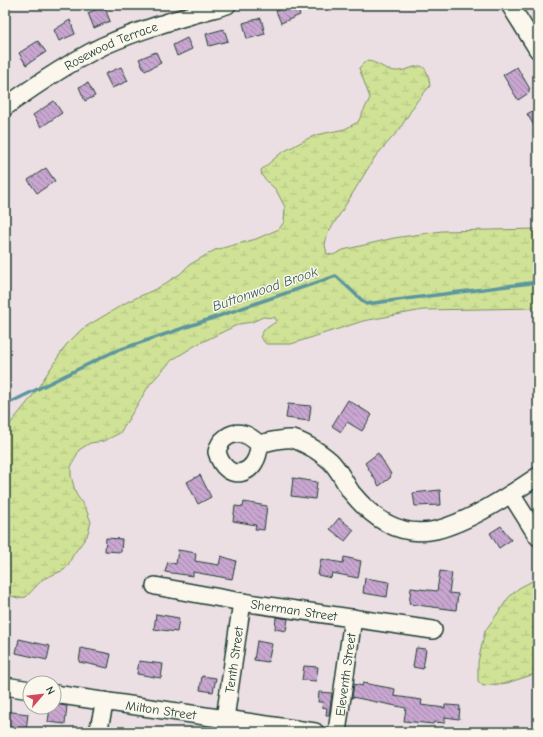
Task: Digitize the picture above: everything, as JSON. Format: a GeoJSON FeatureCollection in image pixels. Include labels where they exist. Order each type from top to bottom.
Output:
{"type":"FeatureCollection","features":[{"type":"Feature","properties":{"kind":"street","name":"Rosewood Terrace"},"geometry":{"type":"LineString","coordinates":[[5,107],[44,79],[104,46],[173,20],[227,5]]}},
{"type":"Feature","properties":{"kind":"street"},"geometry":{"type":"LineString","coordinates":[[510,5],[538,50]]}},
{"type":"Feature","properties":{"kind":"street"},"geometry":{"type":"LineString","coordinates":[[259,444],[281,439],[292,439],[309,446],[333,463],[351,491],[370,513],[388,526],[403,530],[427,532],[446,527],[511,494],[538,476]]}},
{"type":"Feature","properties":{"kind":"street"},"geometry":{"type":"LineString","coordinates":[[511,494],[538,537]]}},
{"type":"Feature","properties":{"kind":"street","name":"Sherman Street"},"geometry":{"type":"LineString","coordinates":[[155,586],[242,602],[433,630]]}},
{"type":"Feature","properties":{"kind":"street","name":"Tenth Street"},"geometry":{"type":"LineString","coordinates":[[223,725],[242,602]]}},
{"type":"Feature","properties":{"kind":"street","name":"Eleventh Street"},"geometry":{"type":"LineString","coordinates":[[337,732],[353,618]]}},
{"type":"Feature","properties":{"kind":"street"},"geometry":{"type":"LineString","coordinates":[[5,686],[22,689]]}},
{"type":"Feature","properties":{"kind":"street","name":"Milton Street"},"geometry":{"type":"LineString","coordinates":[[62,695],[105,701],[223,725],[315,732]]}},
{"type":"Feature","properties":{"kind":"street"},"geometry":{"type":"LineString","coordinates":[[98,732],[105,701]]}},
{"type":"Feature","properties":{"kind":"green space"},"geometry":{"type":"Polygon","coordinates":[[[366,61],[374,62],[387,69],[395,71],[402,71],[418,66],[422,67],[426,69],[430,86],[417,101],[399,130],[375,157],[327,235],[325,245],[327,254],[333,255],[343,250],[394,238],[442,231],[538,229],[538,308],[423,310],[363,321],[291,344],[266,344],[260,337],[264,330],[277,321],[275,318],[263,317],[252,322],[239,324],[196,345],[172,360],[150,384],[120,433],[104,441],[90,443],[79,450],[71,467],[71,476],[76,494],[86,509],[91,522],[87,536],[73,555],[68,565],[64,570],[43,579],[26,597],[18,598],[5,594],[5,430],[31,398],[66,345],[82,329],[127,302],[158,288],[180,274],[189,265],[215,250],[256,239],[279,229],[284,222],[285,207],[276,190],[262,176],[261,170],[281,153],[307,139],[316,135],[345,129],[358,122],[370,98],[359,68],[366,61]]]}},
{"type":"Feature","properties":{"kind":"green space"},"geometry":{"type":"Polygon","coordinates":[[[538,578],[538,673],[507,683],[483,686],[478,681],[478,662],[485,631],[509,597],[519,588],[538,578]]]}},
{"type":"Feature","properties":{"kind":"building"},"geometry":{"type":"Polygon","coordinates":[[[291,5],[295,5],[300,15],[281,23],[276,11],[291,5]]]}},
{"type":"Feature","properties":{"kind":"building"},"geometry":{"type":"Polygon","coordinates":[[[104,6],[110,21],[94,28],[88,13],[104,6]]]}},
{"type":"Feature","properties":{"kind":"building"},"geometry":{"type":"Polygon","coordinates":[[[261,18],[265,34],[247,39],[243,23],[261,18]]]}},
{"type":"Feature","properties":{"kind":"building"},"geometry":{"type":"Polygon","coordinates":[[[70,20],[75,34],[59,41],[54,30],[70,20]]]}},
{"type":"Feature","properties":{"kind":"building"},"geometry":{"type":"Polygon","coordinates":[[[224,29],[228,41],[209,46],[206,34],[224,29]]]}},
{"type":"Feature","properties":{"kind":"building"},"geometry":{"type":"Polygon","coordinates":[[[187,38],[192,49],[177,56],[173,45],[187,38]]]}},
{"type":"Feature","properties":{"kind":"building"},"geometry":{"type":"Polygon","coordinates":[[[38,41],[46,52],[26,65],[19,53],[38,41]]]}},
{"type":"Feature","properties":{"kind":"building"},"geometry":{"type":"Polygon","coordinates":[[[156,52],[161,63],[145,71],[139,59],[156,52]]]}},
{"type":"Feature","properties":{"kind":"building"},"geometry":{"type":"Polygon","coordinates":[[[121,67],[128,81],[112,88],[105,74],[121,67]]]}},
{"type":"Feature","properties":{"kind":"building"},"geometry":{"type":"Polygon","coordinates":[[[517,67],[530,89],[528,90],[530,92],[518,100],[503,75],[517,67]]]}},
{"type":"Feature","properties":{"kind":"building"},"geometry":{"type":"Polygon","coordinates":[[[88,83],[95,96],[85,101],[79,87],[88,83]]]}},
{"type":"Feature","properties":{"kind":"building"},"geometry":{"type":"Polygon","coordinates":[[[54,101],[62,113],[41,127],[33,115],[54,101]]]}},
{"type":"Feature","properties":{"kind":"building"},"geometry":{"type":"Polygon","coordinates":[[[538,108],[538,132],[527,114],[538,108]]]}},
{"type":"Feature","properties":{"kind":"building"},"geometry":{"type":"Polygon","coordinates":[[[46,168],[55,181],[37,193],[28,180],[46,168]]]}},
{"type":"Feature","properties":{"kind":"building"},"geometry":{"type":"Polygon","coordinates":[[[348,400],[372,415],[362,431],[347,422],[341,432],[332,426],[348,400]]]}},
{"type":"Feature","properties":{"kind":"building"},"geometry":{"type":"Polygon","coordinates":[[[288,404],[311,406],[309,421],[286,418],[288,404]]]}},
{"type":"Feature","properties":{"kind":"building"},"geometry":{"type":"Polygon","coordinates":[[[378,453],[391,474],[390,478],[379,486],[365,463],[378,453]]]}},
{"type":"Feature","properties":{"kind":"building"},"geometry":{"type":"Polygon","coordinates":[[[200,475],[211,497],[198,504],[187,482],[200,475]]]}},
{"type":"Feature","properties":{"kind":"building"},"geometry":{"type":"Polygon","coordinates":[[[293,478],[317,482],[315,499],[291,496],[293,478]]]}},
{"type":"Feature","properties":{"kind":"building"},"geometry":{"type":"Polygon","coordinates":[[[440,490],[441,505],[415,506],[413,493],[440,490]]]}},
{"type":"Feature","properties":{"kind":"building"},"geometry":{"type":"Polygon","coordinates":[[[244,502],[267,506],[264,530],[255,529],[256,525],[233,521],[235,506],[243,507],[244,502]]]}},
{"type":"Feature","properties":{"kind":"building"},"geometry":{"type":"Polygon","coordinates":[[[339,518],[354,530],[345,541],[330,529],[339,518]]]}},
{"type":"Feature","properties":{"kind":"building"},"geometry":{"type":"Polygon","coordinates":[[[501,526],[511,540],[499,548],[490,533],[501,526]]]}},
{"type":"Feature","properties":{"kind":"building"},"geometry":{"type":"Polygon","coordinates":[[[106,538],[122,539],[121,552],[105,551],[106,538]]]}},
{"type":"Feature","properties":{"kind":"building"},"geometry":{"type":"Polygon","coordinates":[[[178,550],[196,553],[195,561],[219,565],[221,556],[236,561],[232,579],[193,572],[193,576],[165,572],[168,562],[176,564],[178,550]]]}},
{"type":"Feature","properties":{"kind":"building"},"geometry":{"type":"Polygon","coordinates":[[[344,557],[361,561],[358,578],[332,573],[331,578],[318,575],[321,559],[343,563],[344,557]]]}},
{"type":"Feature","properties":{"kind":"building"},"geometry":{"type":"Polygon","coordinates":[[[440,571],[452,573],[449,593],[458,594],[456,610],[409,604],[411,588],[437,591],[440,571]]]}},
{"type":"Feature","properties":{"kind":"building"},"geometry":{"type":"Polygon","coordinates":[[[365,578],[389,582],[387,597],[363,593],[365,578]]]}},
{"type":"Feature","properties":{"kind":"building"},"geometry":{"type":"Polygon","coordinates":[[[156,614],[179,618],[177,632],[154,629],[156,614]]]}},
{"type":"Feature","properties":{"kind":"building"},"geometry":{"type":"Polygon","coordinates":[[[276,617],[288,619],[286,631],[275,629],[276,617]]]}},
{"type":"Feature","properties":{"kind":"building"},"geometry":{"type":"Polygon","coordinates":[[[19,639],[50,646],[47,660],[16,653],[19,639]]]}},
{"type":"Feature","properties":{"kind":"building"},"geometry":{"type":"Polygon","coordinates":[[[257,641],[272,644],[268,662],[254,660],[257,641]]]}},
{"type":"Feature","properties":{"kind":"building"},"geometry":{"type":"Polygon","coordinates":[[[81,648],[111,654],[108,668],[79,662],[81,648]]]}},
{"type":"Feature","properties":{"kind":"building"},"geometry":{"type":"Polygon","coordinates":[[[416,648],[426,649],[423,669],[413,667],[416,648]]]}},
{"type":"Feature","properties":{"kind":"building"},"geometry":{"type":"Polygon","coordinates":[[[139,661],[163,664],[161,678],[137,674],[139,661]]]}},
{"type":"Feature","properties":{"kind":"building"},"geometry":{"type":"Polygon","coordinates":[[[304,666],[318,667],[316,681],[302,680],[304,666]]]}},
{"type":"Feature","properties":{"kind":"building"},"geometry":{"type":"Polygon","coordinates":[[[202,676],[216,678],[213,692],[200,690],[202,676]]]}},
{"type":"Feature","properties":{"kind":"building"},"geometry":{"type":"Polygon","coordinates":[[[363,683],[395,689],[394,696],[422,700],[421,705],[445,708],[445,705],[460,706],[459,719],[445,717],[445,723],[434,722],[433,724],[404,721],[406,708],[352,697],[354,684],[362,686],[363,683]]]}},
{"type":"Feature","properties":{"kind":"building"},"geometry":{"type":"Polygon","coordinates":[[[319,692],[332,693],[329,715],[326,715],[327,708],[322,707],[323,702],[318,702],[319,692]]]}},
{"type":"Feature","properties":{"kind":"building"},"geometry":{"type":"Polygon","coordinates":[[[62,705],[67,706],[65,724],[48,722],[49,715],[62,715],[62,705]]]}},
{"type":"Feature","properties":{"kind":"building"},"geometry":{"type":"Polygon","coordinates":[[[5,711],[28,715],[26,731],[5,728],[5,711]]]}},
{"type":"Feature","properties":{"kind":"waterway","name":"Buttonwood Brook"},"geometry":{"type":"LineString","coordinates":[[5,405],[113,352],[336,276],[366,304],[538,282]]}}]}
